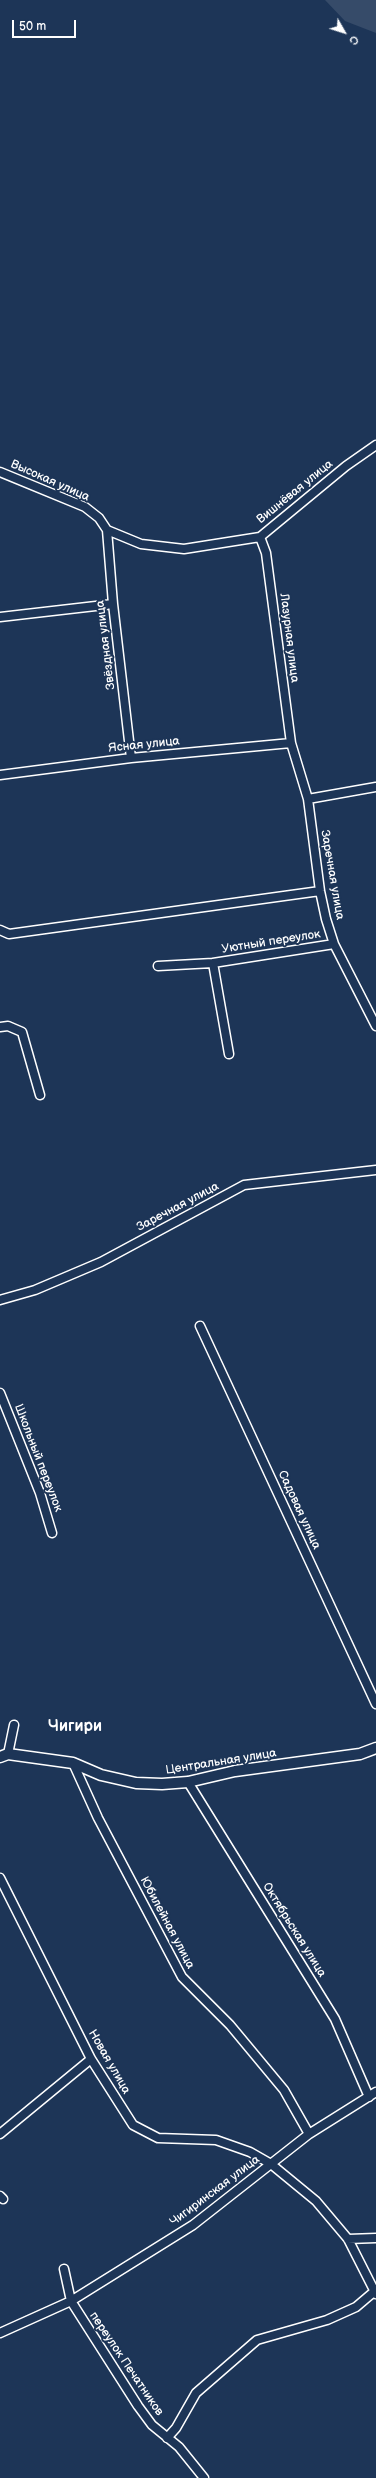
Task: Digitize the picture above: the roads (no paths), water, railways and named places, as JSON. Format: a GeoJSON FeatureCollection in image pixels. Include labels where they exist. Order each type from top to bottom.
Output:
{"type":"FeatureCollection","features":[{"type":"Feature","properties":{"kind":"street","name":"Вишнёвая улица"},"geometry":{"type":"LineString","coordinates":[[107,530],[141,544],[184,549],[260,537],[346,466],[376,445]]}},
{"type":"Feature","properties":{"kind":"street","name":"Высокая улица"},"geometry":{"type":"LineString","coordinates":[[0,472],[84,507],[99,518],[107,530]]}},
{"type":"Feature","properties":{"kind":"street","name":"Звёздная улица"},"geometry":{"type":"LineString","coordinates":[[107,530],[113,604],[131,758]]}},
{"type":"Feature","properties":{"kind":"street","name":"Лазурная улица"},"geometry":{"type":"LineString","coordinates":[[260,537],[266,552],[291,743]]}},
{"type":"Feature","properties":{"kind":"street"},"geometry":{"type":"LineString","coordinates":[[0,617],[113,604]]}},
{"type":"Feature","properties":{"kind":"street","name":"Ясная улица"},"geometry":{"type":"LineString","coordinates":[[0,775],[131,758],[291,743]]}},
{"type":"Feature","properties":{"kind":"street","name":"Заречная улица"},"geometry":{"type":"LineString","coordinates":[[291,743],[308,799],[320,891],[334,944],[376,1026]]}},
{"type":"Feature","properties":{"kind":"street"},"geometry":{"type":"LineString","coordinates":[[308,799],[376,787]]}},
{"type":"Feature","properties":{"kind":"street"},"geometry":{"type":"LineString","coordinates":[[0,930],[10,934],[320,891]]}},
{"type":"Feature","properties":{"kind":"street","name":"Уютный переулок"},"geometry":{"type":"LineString","coordinates":[[158,966],[213,963],[334,944]]}},
{"type":"Feature","properties":{"kind":"street","name":"Уютный переулок"},"geometry":{"type":"LineString","coordinates":[[213,963],[229,1054]]}},
{"type":"Feature","properties":{"kind":"street"},"geometry":{"type":"LineString","coordinates":[[0,1027],[8,1026],[22,1032],[40,1095]]}},
{"type":"Feature","properties":{"kind":"street","name":"Заречная улица"},"geometry":{"type":"LineString","coordinates":[[0,1300],[35,1290],[101,1262],[244,1185],[376,1170]]}},
{"type":"Feature","properties":{"kind":"street","name":"Садовая улица"},"geometry":{"type":"LineString","coordinates":[[200,1326],[376,1704]]}},
{"type":"Feature","properties":{"kind":"street","name":"Школьный переулок"},"geometry":{"type":"LineString","coordinates":[[0,1393],[40,1493],[52,1533]]}},
{"type":"Feature","properties":{"kind":"street"},"geometry":{"type":"LineString","coordinates":[[4,1755],[14,1725]]}},
{"type":"Feature","properties":{"kind":"street","name":"Центральная улица"},"geometry":{"type":"LineString","coordinates":[[4,1755],[73,1763],[101,1775],[136,1783],[162,1784],[188,1782],[235,1771],[360,1754],[376,1748]]}},
{"type":"Feature","properties":{"kind":"street","name":"Юбилейная улица"},"geometry":{"type":"LineString","coordinates":[[73,1763],[98,1818],[182,1977],[230,2025],[284,2090],[309,2134]]}},
{"type":"Feature","properties":{"kind":"street","name":"Октябрьская улица"},"geometry":{"type":"LineString","coordinates":[[188,1782],[335,2019],[368,2097]]}},
{"type":"Feature","properties":{"kind":"street","name":"Новая улица"},"geometry":{"type":"LineString","coordinates":[[0,1878],[91,2059],[136,2128],[167,2139],[196,2138],[216,2140],[250,2152],[271,2164],[316,2201],[348,2239],[376,2293]]}},
{"type":"Feature","properties":{"kind":"street"},"geometry":{"type":"LineString","coordinates":[[0,2134],[91,2059]]}},
{"type":"Feature","properties":{"kind":"street","name":"Чигиринская улица"},"geometry":{"type":"LineString","coordinates":[[0,2333],[71,2301],[193,2226],[309,2134],[376,2092]]}},
{"type":"Feature","properties":{"kind":"street"},"geometry":{"type":"LineString","coordinates":[[348,2239],[376,2238]]}},
{"type":"Feature","properties":{"kind":"street","name":"переулок Печатников"},"geometry":{"type":"LineString","coordinates":[[64,2269],[71,2301],[138,2406],[152,2425],[179,2447],[204,2478]]}},
{"type":"Feature","properties":{"kind":"street"},"geometry":{"type":"LineString","coordinates":[[167,2438],[176,2428],[196,2393],[258,2340],[327,2320],[356,2307],[376,2293]]}},
{"type":"Feature","properties":{"kind":"district","name":"Чигири"},"geometry":{"type":"Point","coordinates":[75,1727]}}]}
